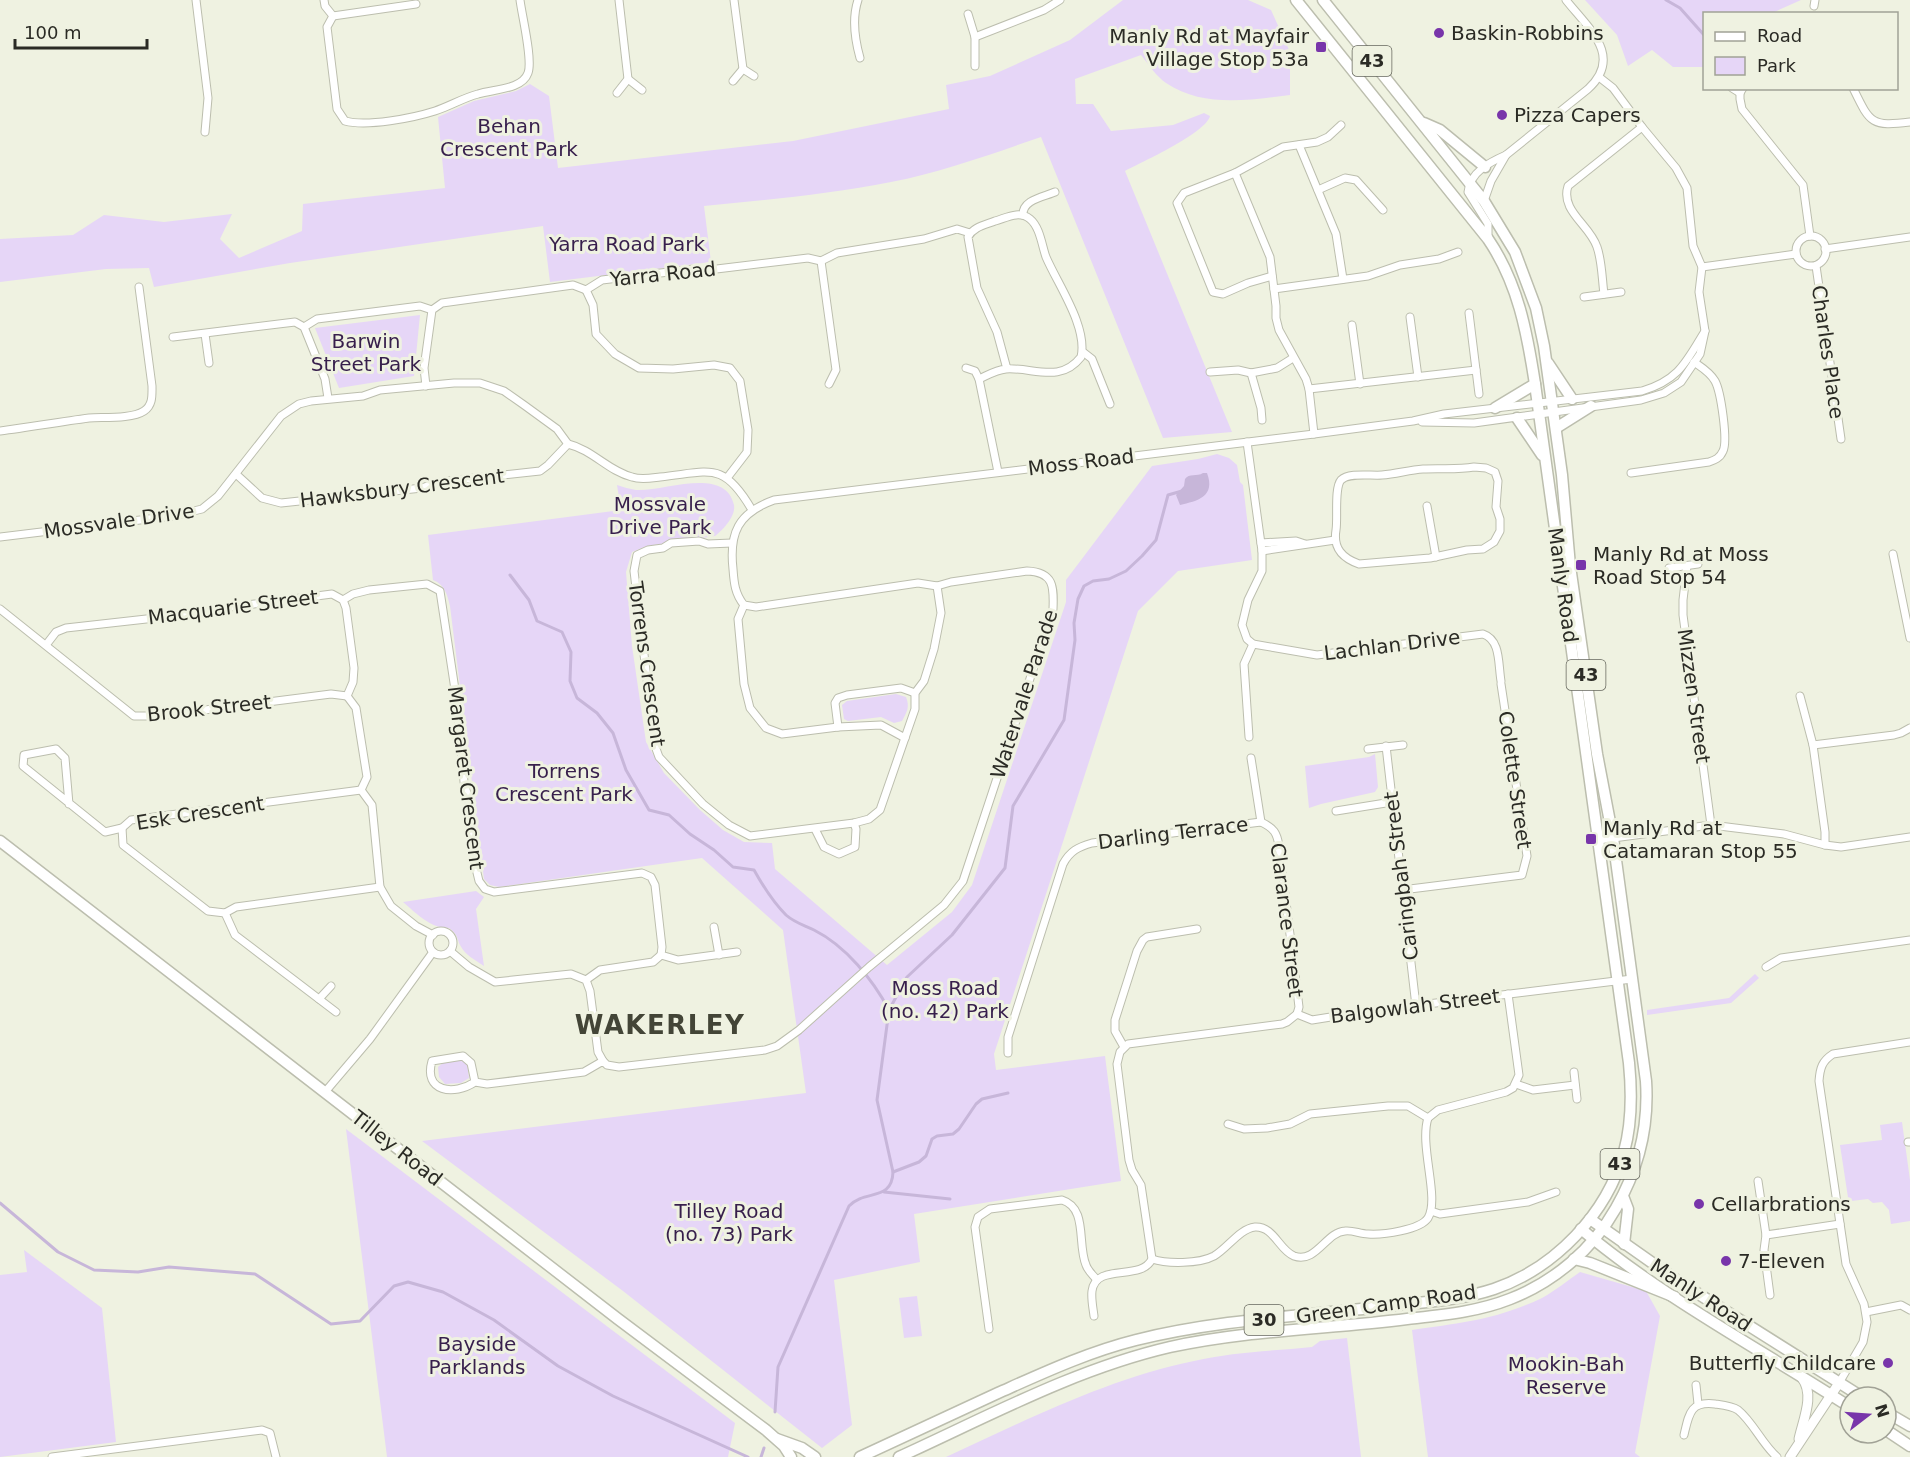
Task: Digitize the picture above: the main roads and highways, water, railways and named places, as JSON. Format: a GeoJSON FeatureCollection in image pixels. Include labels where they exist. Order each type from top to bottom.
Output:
{"type":"FeatureCollection","features":[{"type":"Feature","properties":{"kind":"main road","name":"Manly Road"},"geometry":{"type":"LineString","coordinates":[[1296,0],[1488,239],[1503,264],[1526,329],[1630,1078],[1630,1120],[1623,1155],[1604,1198],[1590,1219],[1624,1244],[1842,1385]]}},
{"type":"Feature","properties":{"kind":"main road","name":"Manly Road"},"geometry":{"type":"LineString","coordinates":[[1323,0],[1485,201],[1506,234],[1531,291],[1542,329],[1564,492],[1570,566],[1597,754],[1613,838],[1647,1102],[1640,1150],[1623,1196],[1603,1229],[1574,1259]]}},
{"type":"Feature","properties":{"kind":"main road"},"geometry":{"type":"LineString","coordinates":[[1421,121],[1440,130],[1485,167]]}},
{"type":"Feature","properties":{"kind":"main road"},"geometry":{"type":"LineString","coordinates":[[1546,360],[1572,399]]}},
{"type":"Feature","properties":{"kind":"main road"},"geometry":{"type":"LineString","coordinates":[[1496,408],[1534,384]]}},
{"type":"Feature","properties":{"kind":"main road"},"geometry":{"type":"LineString","coordinates":[[1556,428],[1591,406]]}},
{"type":"Feature","properties":{"kind":"main road"},"geometry":{"type":"LineString","coordinates":[[1517,418],[1544,458]]}},
{"type":"Feature","properties":{"kind":"main road","name":"Tilley Road"},"geometry":{"type":"LineString","coordinates":[[0,841],[627,1326],[777,1439],[791,1457]]}},
{"type":"Feature","properties":{"kind":"main road"},"geometry":{"type":"LineString","coordinates":[[1623,1196],[1628,1209],[1624,1244]]}},
{"type":"Feature","properties":{"kind":"main road","name":"Green Camp Road"},"geometry":{"type":"LineString","coordinates":[[860,1457],[1039,1375],[1107,1349],[1135,1341],[1218,1325],[1438,1300],[1494,1289],[1547,1261],[1563,1248],[1590,1219]]}},
{"type":"Feature","properties":{"kind":"main road","name":"Manly Road"},"geometry":{"type":"LineString","coordinates":[[1581,1229],[1675,1297],[1838,1399]]}},
{"type":"Feature","properties":{"kind":"main road"},"geometry":{"type":"LineString","coordinates":[[1574,1259],[1590,1263],[1675,1297]]}},
{"type":"Feature","properties":{"kind":"main road","name":"Green Camp Road"},"geometry":{"type":"LineString","coordinates":[[899,1457],[1068,1380],[1126,1359],[1204,1341],[1474,1310],[1524,1293],[1574,1259]]}},
{"type":"Feature","properties":{"kind":"main road"},"geometry":{"type":"LineString","coordinates":[[777,1439],[802,1448],[815,1457]]}},
{"type":"Feature","properties":{"kind":"waterway"},"geometry":{"type":"LineString","coordinates":[[1666,0],[1680,8],[1703,34]]}},
{"type":"Feature","properties":{"kind":"waterway"},"geometry":{"type":"LineString","coordinates":[[775,1412],[778,1367],[849,1206],[855,1201],[883,1191],[888,1188],[891,1181],[893,1172],[877,1100],[889,1010],[907,977],[952,935],[1005,868],[1013,806],[1064,720],[1075,640],[1074,623],[1078,599],[1084,586],[1093,581],[1109,579],[1126,571],[1142,556],[1156,540],[1168,495],[1182,491]]}},
{"type":"Feature","properties":{"kind":"waterway"},"geometry":{"type":"LineString","coordinates":[[510,575],[529,600],[537,621],[562,632],[571,652],[570,681],[577,698],[597,713],[613,733],[626,770],[649,810],[669,815],[733,867],[754,870],[768,894],[786,915],[826,937],[848,954],[867,976],[889,1010]]}},
{"type":"Feature","properties":{"kind":"waterway"},"geometry":{"type":"LineString","coordinates":[[893,1172],[919,1162],[926,1156],[932,1139],[953,1134],[982,1099],[1008,1093]]}},
{"type":"Feature","properties":{"kind":"waterway"},"geometry":{"type":"LineString","coordinates":[[884,1192],[950,1199]]}},
{"type":"Feature","properties":{"kind":"waterway"},"geometry":{"type":"LineString","coordinates":[[0,1203],[58,1252],[94,1270],[138,1272],[169,1267],[255,1274],[331,1324],[360,1321],[394,1286],[408,1282],[443,1292],[494,1320],[558,1366],[613,1396],[748,1457]]}},
{"type":"Feature","properties":{"kind":"waterway"},"geometry":{"type":"LineString","coordinates":[[761,1457],[764,1448]]}},
{"type":"Feature","properties":{"kind":"place","name":"Baskin-Robbins"},"geometry":{"type":"Point","coordinates":[1439,33]}},
{"type":"Feature","properties":{"kind":"place","name":"Manly Rd at Mayfair Village Stop 53a"},"geometry":{"type":"Point","coordinates":[1321,47]}},
{"type":"Feature","properties":{"kind":"place","name":"Pizza Capers"},"geometry":{"type":"Point","coordinates":[1502,115]}},
{"type":"Feature","properties":{"kind":"place","name":"Manly Rd at Moss Road Stop 54"},"geometry":{"type":"Point","coordinates":[1581,565]}},
{"type":"Feature","properties":{"kind":"place","name":"Manly Rd at Catamaran Stop 55"},"geometry":{"type":"Point","coordinates":[1591,839]}},
{"type":"Feature","properties":{"kind":"place","name":"Cellarbrations"},"geometry":{"type":"Point","coordinates":[1699,1204]}},
{"type":"Feature","properties":{"kind":"place","name":"7-Eleven"},"geometry":{"type":"Point","coordinates":[1726,1261]}},
{"type":"Feature","properties":{"kind":"place","name":"Butterfly Childcare"},"geometry":{"type":"Point","coordinates":[1888,1363]}},
{"type":"Feature","properties":{"kind":"district","name":"WAKERLEY"},"geometry":{"type":"Point","coordinates":[660,1025]}},
{"type":"Feature","properties":{"kind":"park label","name":"Behan Crescent Park"},"geometry":{"type":"Point","coordinates":[509,138]}},
{"type":"Feature","properties":{"kind":"park label","name":"Yarra Road Park"},"geometry":{"type":"Point","coordinates":[627,244]}},
{"type":"Feature","properties":{"kind":"park label","name":"Barwin Street Park"},"geometry":{"type":"Point","coordinates":[366,352]}},
{"type":"Feature","properties":{"kind":"park label","name":"Mossvale Drive Park"},"geometry":{"type":"Point","coordinates":[660,516]}},
{"type":"Feature","properties":{"kind":"park label","name":"Torrens Crescent Park"},"geometry":{"type":"Point","coordinates":[564,782]}},
{"type":"Feature","properties":{"kind":"park label","name":"Moss Road (no. 42) Park"},"geometry":{"type":"Point","coordinates":[945,1000]}},
{"type":"Feature","properties":{"kind":"park label","name":"Tilley Road (no. 73) Park"},"geometry":{"type":"Point","coordinates":[729,1222]}},
{"type":"Feature","properties":{"kind":"park label","name":"Bayside Parklands"},"geometry":{"type":"Point","coordinates":[477,1356]}},
{"type":"Feature","properties":{"kind":"park label","name":"Mookin-Bah Reserve"},"geometry":{"type":"Point","coordinates":[1566,1376]}}]}
